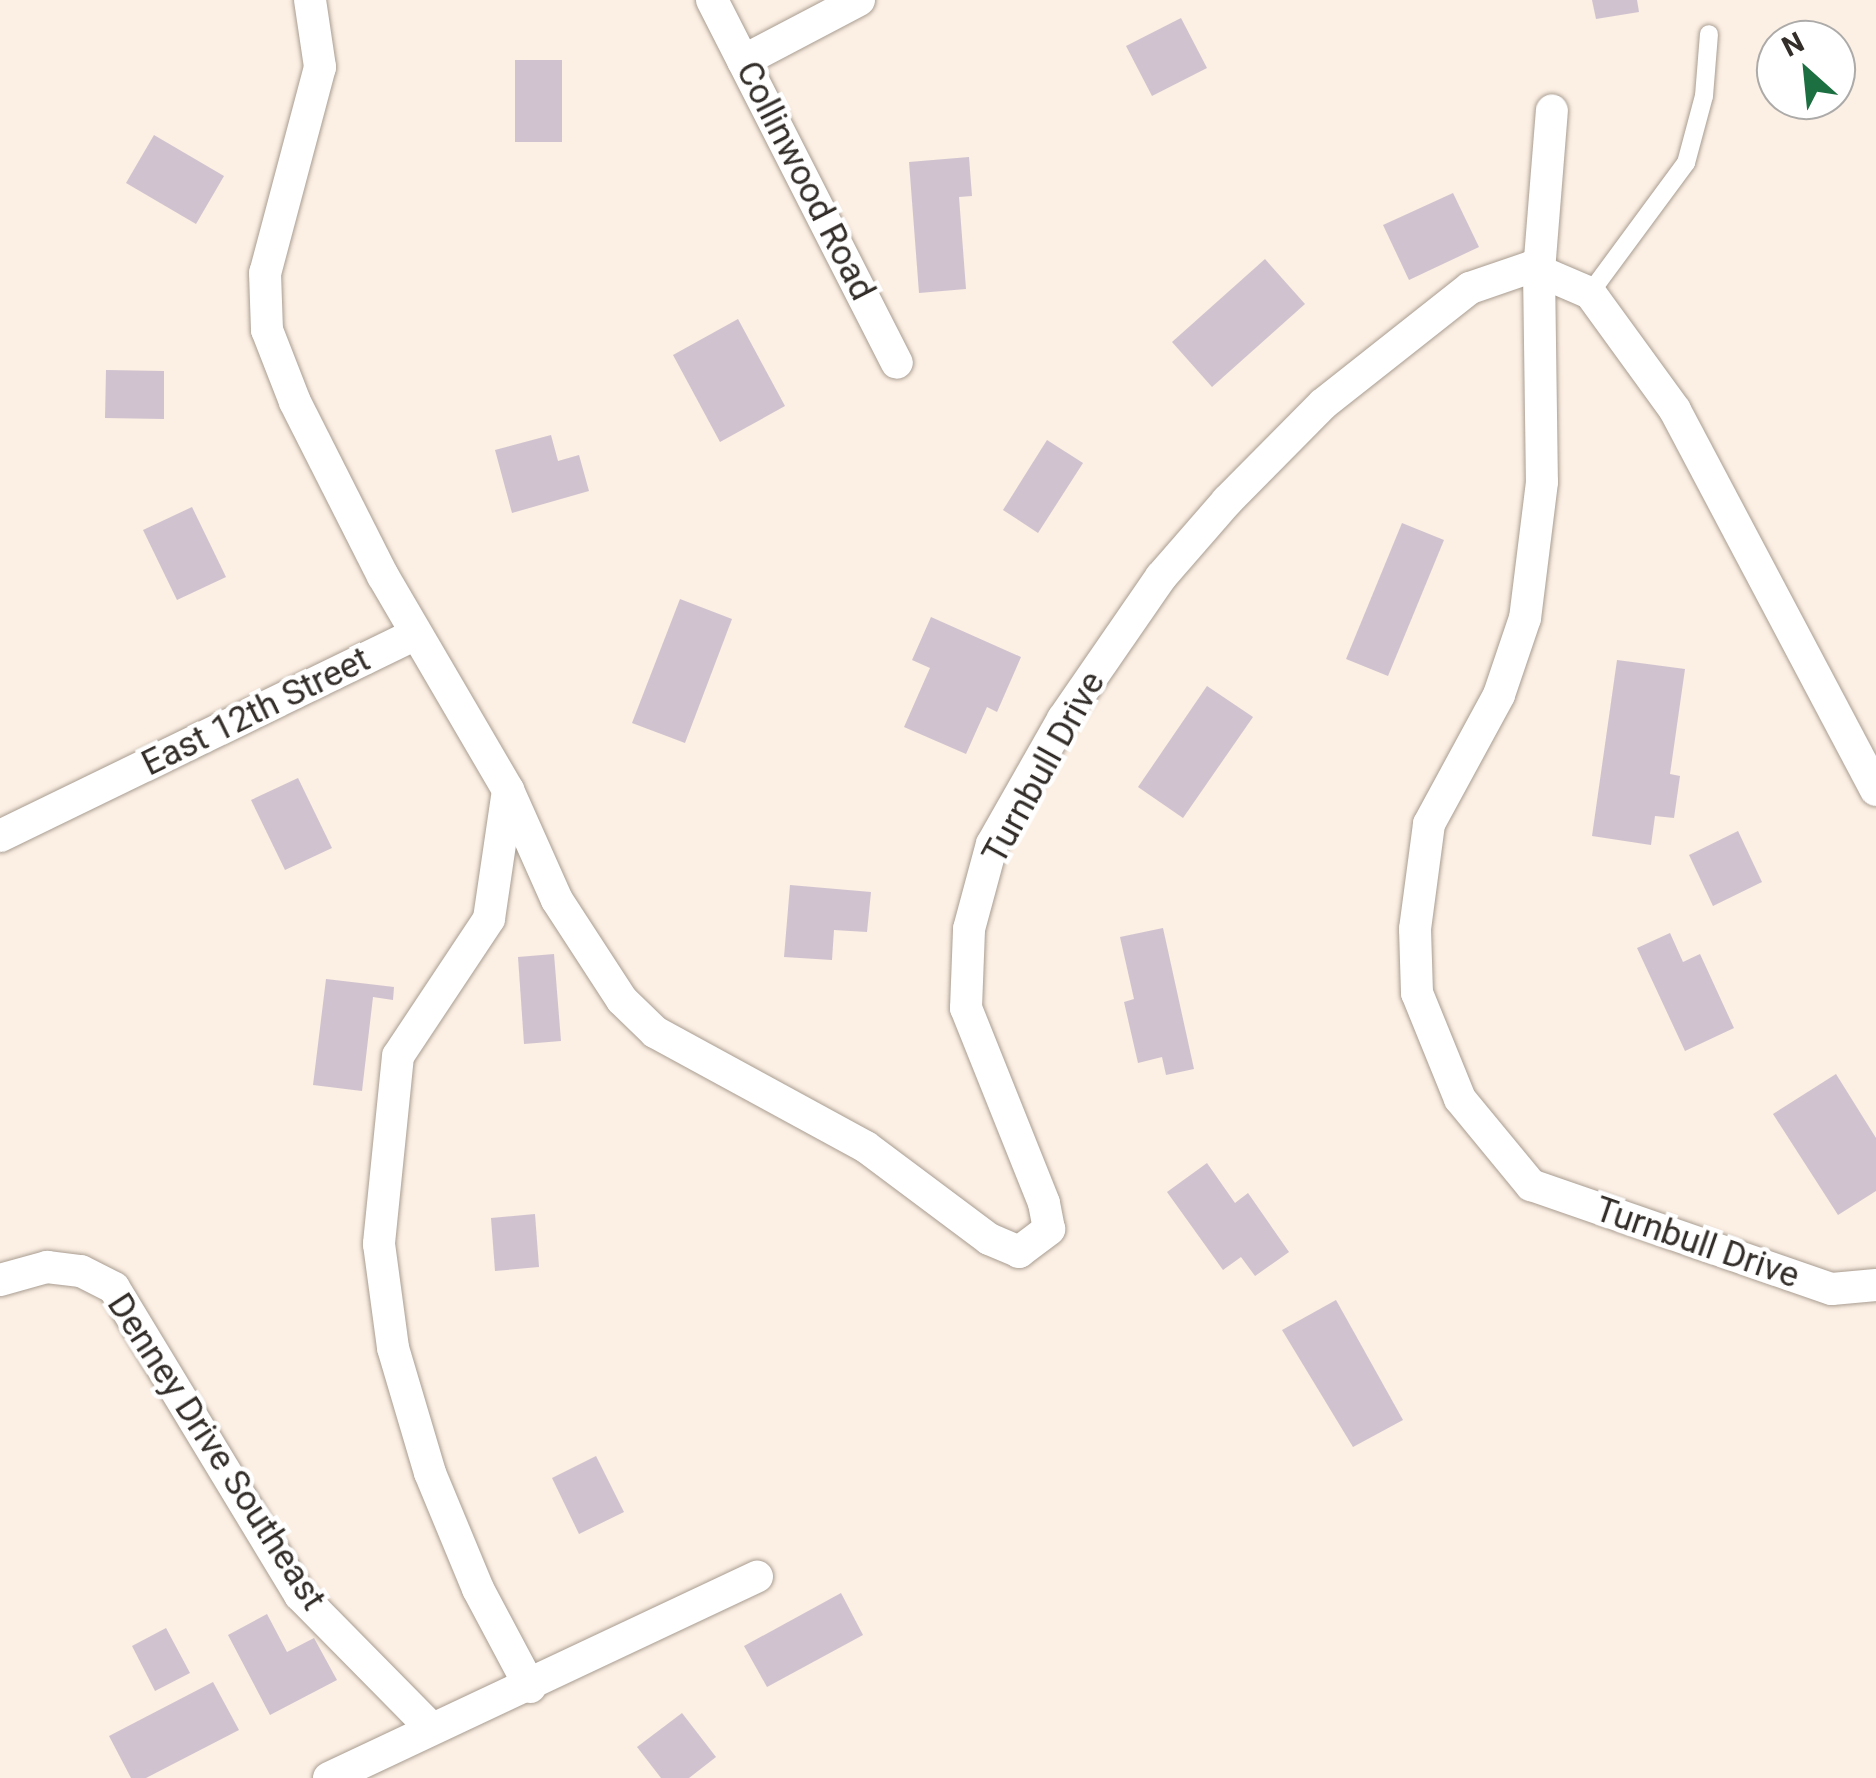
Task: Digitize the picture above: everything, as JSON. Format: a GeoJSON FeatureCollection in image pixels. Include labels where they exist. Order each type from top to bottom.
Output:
{"type":"FeatureCollection","features":[{"type":"Feature","properties":{"kind":"street"},"geometry":{"type":"LineString","coordinates":[[310,0],[320,67],[268,258],[267,330],[294,402],[416,634]]}},
{"type":"Feature","properties":{"kind":"street","name":"Collinwood Road"},"geometry":{"type":"LineString","coordinates":[[712,0],[897,362]]}},
{"type":"Feature","properties":{"kind":"street"},"geometry":{"type":"LineString","coordinates":[[743,61],[859,0]]}},
{"type":"Feature","properties":{"kind":"street","name":"Turnbull Drive"},"geometry":{"type":"LineString","coordinates":[[1552,111],[1539,271],[1542,482],[1526,618],[1499,695],[1429,824],[1415,929],[1417,993],[1460,1099],[1531,1186],[1832,1289],[1876,1284]]}},
{"type":"Feature","properties":{"kind":"street","name":"Turnbull Drive"},"geometry":{"type":"LineString","coordinates":[[416,634],[508,790],[587,952],[655,1032],[866,1147],[988,1239],[1019,1252],[1040,1242],[1049,1230],[1044,1203],[966,1008],[969,929],[992,844],[1063,719],[1162,577],[1227,501],[1323,404],[1470,288],[1531,267],[1539,271]]}},
{"type":"Feature","properties":{"kind":"street"},"geometry":{"type":"LineString","coordinates":[[1539,271],[1590,293],[1675,410],[1876,790]]}},
{"type":"Feature","properties":{"kind":"street","name":"East 12th Street"},"geometry":{"type":"LineString","coordinates":[[0,836],[416,634]]}},
{"type":"Feature","properties":{"kind":"street"},"geometry":{"type":"LineString","coordinates":[[508,790],[489,919],[398,1056],[380,1244],[393,1348],[430,1474],[478,1590],[530,1687]]}},
{"type":"Feature","properties":{"kind":"street","name":"Denney Drive Southeast"},"geometry":{"type":"LineString","coordinates":[[0,1280],[47,1267],[82,1271],[114,1288],[300,1595],[430,1727]]}},
{"type":"Feature","properties":{"kind":"street"},"geometry":{"type":"LineString","coordinates":[[328,1778],[430,1727],[530,1687],[757,1577]]}},
{"type":"Feature","properties":{"kind":"lane"},"geometry":{"type":"LineString","coordinates":[[1590,293],[1686,163],[1704,96],[1709,34]]}},
{"type":"Feature","properties":{"kind":"building"},"geometry":{"type":"Polygon","coordinates":[[[1592,0],[1637,0],[1639,12],[1596,19],[1592,0]]]}},
{"type":"Feature","properties":{"kind":"building"},"geometry":{"type":"Polygon","coordinates":[[[1181,18],[1207,68],[1152,96],[1126,46],[1181,18]]]}},
{"type":"Feature","properties":{"kind":"building"},"geometry":{"type":"Polygon","coordinates":[[[515,60],[562,60],[562,142],[515,142],[515,60]]]}},
{"type":"Feature","properties":{"kind":"building"},"geometry":{"type":"Polygon","coordinates":[[[154,135],[224,176],[196,224],[126,183],[154,135]]]}},
{"type":"Feature","properties":{"kind":"building"},"geometry":{"type":"Polygon","coordinates":[[[969,157],[972,196],[959,197],[966,289],[919,293],[909,162],[969,157]]]}},
{"type":"Feature","properties":{"kind":"building"},"geometry":{"type":"Polygon","coordinates":[[[1453,193],[1479,247],[1409,280],[1383,225],[1453,193]]]}},
{"type":"Feature","properties":{"kind":"building"},"geometry":{"type":"Polygon","coordinates":[[[1265,259],[1305,304],[1212,387],[1172,342],[1265,259]]]}},
{"type":"Feature","properties":{"kind":"building"},"geometry":{"type":"Polygon","coordinates":[[[738,319],[785,406],[720,442],[673,355],[738,319]]]}},
{"type":"Feature","properties":{"kind":"building"},"geometry":{"type":"Polygon","coordinates":[[[106,370],[164,371],[164,419],[105,418],[106,370]]]}},
{"type":"Feature","properties":{"kind":"building"},"geometry":{"type":"Polygon","coordinates":[[[551,435],[558,461],[579,455],[589,491],[512,513],[495,450],[551,435]]]}},
{"type":"Feature","properties":{"kind":"building"},"geometry":{"type":"Polygon","coordinates":[[[1047,440],[1083,463],[1038,533],[1003,510],[1047,440]]]}},
{"type":"Feature","properties":{"kind":"building"},"geometry":{"type":"Polygon","coordinates":[[[192,507],[226,577],[177,600],[143,530],[192,507]]]}},
{"type":"Feature","properties":{"kind":"building"},"geometry":{"type":"Polygon","coordinates":[[[1402,523],[1444,540],[1388,676],[1346,659],[1402,523]]]}},
{"type":"Feature","properties":{"kind":"building"},"geometry":{"type":"Polygon","coordinates":[[[680,599],[732,619],[685,743],[632,723],[680,599]]]}},
{"type":"Feature","properties":{"kind":"building"},"geometry":{"type":"Polygon","coordinates":[[[931,617],[1021,657],[997,712],[987,707],[966,754],[904,727],[930,668],[912,660],[931,617]]]}},
{"type":"Feature","properties":{"kind":"building"},"geometry":{"type":"Polygon","coordinates":[[[1617,660],[1685,669],[1670,774],[1680,776],[1674,818],[1655,816],[1651,845],[1592,836],[1617,660]]]}},
{"type":"Feature","properties":{"kind":"building"},"geometry":{"type":"Polygon","coordinates":[[[1207,686],[1253,717],[1183,818],[1138,787],[1207,686]]]}},
{"type":"Feature","properties":{"kind":"building"},"geometry":{"type":"Polygon","coordinates":[[[298,778],[332,848],[285,870],[251,800],[298,778]]]}},
{"type":"Feature","properties":{"kind":"building"},"geometry":{"type":"Polygon","coordinates":[[[1738,831],[1762,882],[1713,906],[1689,855],[1738,831]]]}},
{"type":"Feature","properties":{"kind":"building"},"geometry":{"type":"Polygon","coordinates":[[[790,885],[871,892],[867,932],[834,930],[832,960],[784,957],[790,885]]]}},
{"type":"Feature","properties":{"kind":"building"},"geometry":{"type":"Polygon","coordinates":[[[1163,928],[1194,1069],[1166,1075],[1162,1057],[1138,1063],[1124,1002],[1134,999],[1120,937],[1163,928]]]}},
{"type":"Feature","properties":{"kind":"building"},"geometry":{"type":"Polygon","coordinates":[[[1670,933],[1683,962],[1700,954],[1734,1028],[1685,1051],[1637,948],[1670,933]]]}},
{"type":"Feature","properties":{"kind":"building"},"geometry":{"type":"Polygon","coordinates":[[[554,954],[561,1041],[524,1044],[518,957],[554,954]]]}},
{"type":"Feature","properties":{"kind":"building"},"geometry":{"type":"Polygon","coordinates":[[[326,979],[394,987],[393,1000],[373,997],[362,1091],[313,1085],[326,979]]]}},
{"type":"Feature","properties":{"kind":"building"},"geometry":{"type":"Polygon","coordinates":[[[1836,1074],[1876,1138],[1876,1191],[1838,1215],[1773,1114],[1836,1074]]]}},
{"type":"Feature","properties":{"kind":"building"},"geometry":{"type":"Polygon","coordinates":[[[1207,1163],[1235,1203],[1248,1193],[1289,1252],[1255,1276],[1241,1257],[1223,1270],[1167,1192],[1207,1163]]]}},
{"type":"Feature","properties":{"kind":"building"},"geometry":{"type":"Polygon","coordinates":[[[535,1214],[539,1267],[495,1271],[491,1218],[535,1214]]]}},
{"type":"Feature","properties":{"kind":"building"},"geometry":{"type":"Polygon","coordinates":[[[1336,1300],[1403,1420],[1353,1447],[1282,1330],[1336,1300]]]}},
{"type":"Feature","properties":{"kind":"building"},"geometry":{"type":"Polygon","coordinates":[[[596,1456],[624,1512],[579,1534],[552,1478],[596,1456]]]}},
{"type":"Feature","properties":{"kind":"building"},"geometry":{"type":"Polygon","coordinates":[[[841,1593],[863,1635],[767,1687],[744,1646],[841,1593]]]}},
{"type":"Feature","properties":{"kind":"building"},"geometry":{"type":"Polygon","coordinates":[[[267,1614],[287,1652],[314,1638],[337,1680],[270,1715],[228,1635],[267,1614]]]}},
{"type":"Feature","properties":{"kind":"building"},"geometry":{"type":"Polygon","coordinates":[[[166,1628],[190,1673],[155,1691],[132,1646],[166,1628]]]}},
{"type":"Feature","properties":{"kind":"building"},"geometry":{"type":"Polygon","coordinates":[[[213,1682],[239,1730],[146,1778],[131,1778],[109,1736],[213,1682]]]}},
{"type":"Feature","properties":{"kind":"building"},"geometry":{"type":"Polygon","coordinates":[[[682,1713],[716,1757],[689,1778],[661,1778],[637,1747],[682,1713]]]}}]}
